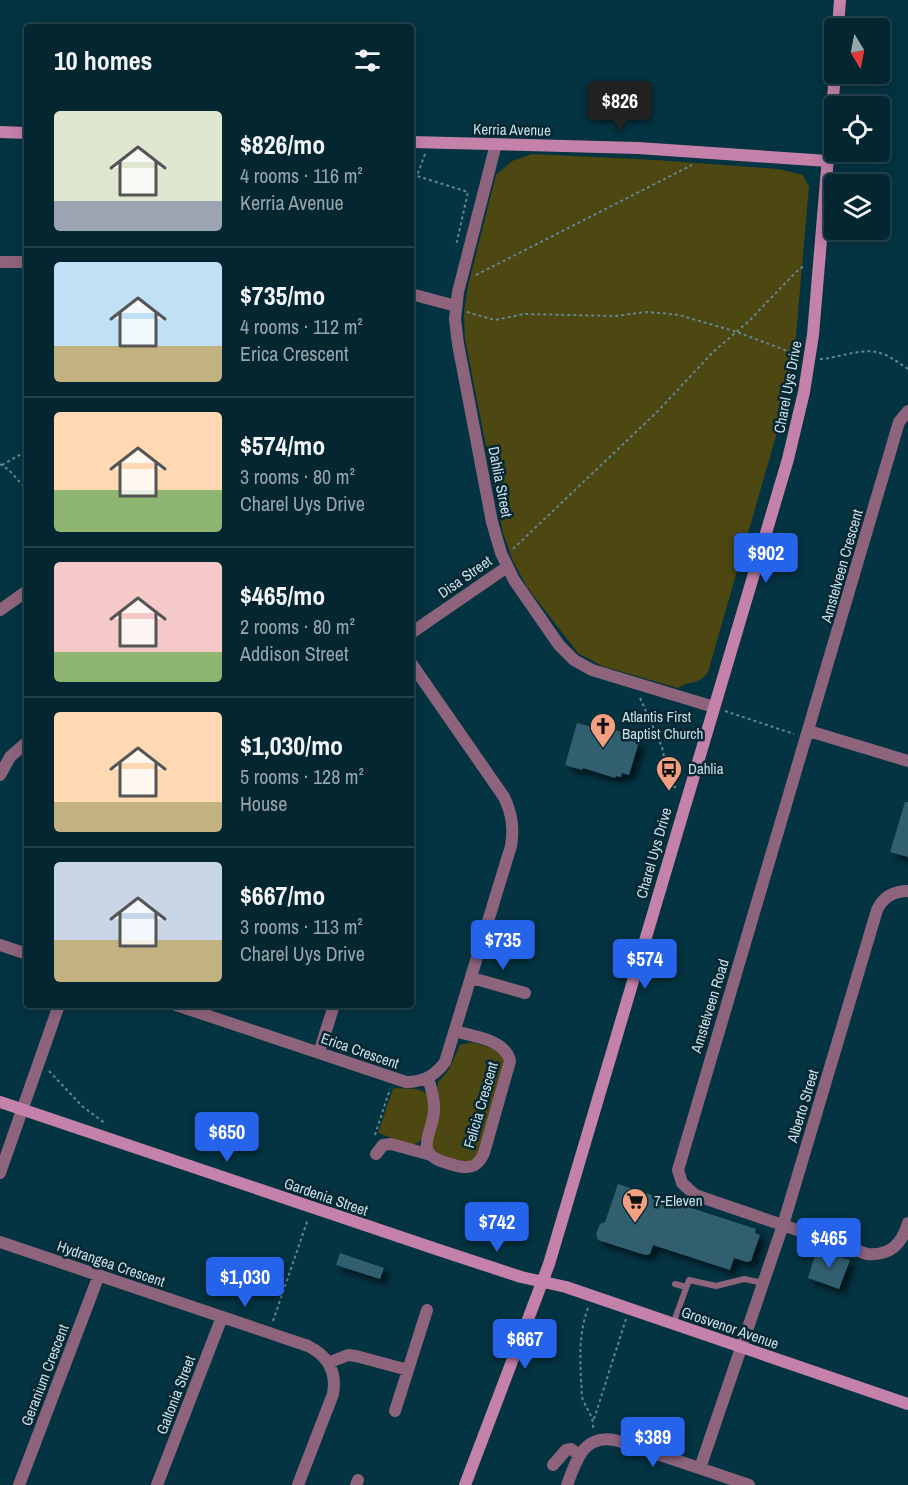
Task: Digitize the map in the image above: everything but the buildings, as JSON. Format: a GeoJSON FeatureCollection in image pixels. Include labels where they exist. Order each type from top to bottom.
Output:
{"type":"FeatureCollection","features":[{"type":"Feature","properties":{"kind":"main road"},"geometry":{"type":"LineString","coordinates":[[839,18],[840,0]]}},
{"type":"Feature","properties":{"kind":"main road"},"geometry":{"type":"LineString","coordinates":[[0,132],[24,133]]}},
{"type":"Feature","properties":{"kind":"main road","name":"Kerria Avenue"},"geometry":{"type":"LineString","coordinates":[[414,142],[638,148],[824,161]]}},
{"type":"Feature","properties":{"kind":"main road","name":"Charel Uys Drive"},"geometry":{"type":"LineString","coordinates":[[465,1485],[549,1264],[788,459],[810,360],[828,162]]}},
{"type":"Feature","properties":{"kind":"main road","name":"Gardenia Street"},"geometry":{"type":"LineString","coordinates":[[0,1102],[312,1208],[510,1273],[542,1281]]}},
{"type":"Feature","properties":{"kind":"main road","name":"Grosvenor Avenue"},"geometry":{"type":"LineString","coordinates":[[542,1281],[593,1296],[908,1404]]}},
{"type":"Feature","properties":{"kind":"street","name":"Dahlia Street"},"geometry":{"type":"LineString","coordinates":[[496,144],[462,278],[456,306],[455,325],[492,522],[501,553],[522,592],[566,653],[592,670],[714,707]]}},
{"type":"Feature","properties":{"kind":"street"},"geometry":{"type":"LineString","coordinates":[[0,262],[24,262]]}},
{"type":"Feature","properties":{"kind":"street"},"geometry":{"type":"LineString","coordinates":[[414,295],[456,306]]}},
{"type":"Feature","properties":{"kind":"street","name":"Amstelveen Crescent"},"geometry":{"type":"LineString","coordinates":[[808,735],[900,422],[908,411]]}},
{"type":"Feature","properties":{"kind":"street","name":"Disa Street"},"geometry":{"type":"LineString","coordinates":[[414,631],[507,567]]}},
{"type":"Feature","properties":{"kind":"street"},"geometry":{"type":"LineString","coordinates":[[0,610],[24,593]]}},
{"type":"Feature","properties":{"kind":"street"},"geometry":{"type":"LineString","coordinates":[[414,667],[504,797],[512,818],[511,846],[445,1062],[428,1078],[434,1109],[426,1142],[431,1155]]}},
{"type":"Feature","properties":{"kind":"street"},"geometry":{"type":"LineString","coordinates":[[808,735],[908,761]]}},
{"type":"Feature","properties":{"kind":"street","name":"Amstelveen Road"},"geometry":{"type":"LineString","coordinates":[[783,1225],[695,1195],[682,1183],[678,1170],[808,735]]}},
{"type":"Feature","properties":{"kind":"street"},"geometry":{"type":"LineString","coordinates":[[0,775],[9,757],[24,744]]}},
{"type":"Feature","properties":{"kind":"street","name":"Alberto Street"},"geometry":{"type":"LineString","coordinates":[[700,1468],[783,1225],[877,910],[889,895],[908,891]]}},
{"type":"Feature","properties":{"kind":"street"},"geometry":{"type":"LineString","coordinates":[[0,945],[24,953]]}},
{"type":"Feature","properties":{"kind":"street"},"geometry":{"type":"LineString","coordinates":[[472,978],[525,993]]}},
{"type":"Feature","properties":{"kind":"street"},"geometry":{"type":"LineString","coordinates":[[0,1173],[58,1008]]}},
{"type":"Feature","properties":{"kind":"street","name":"Erica Crescent"},"geometry":{"type":"LineString","coordinates":[[185,1008],[392,1078],[413,1082],[428,1078]]}},
{"type":"Feature","properties":{"kind":"street"},"geometry":{"type":"LineString","coordinates":[[319,1053],[333,1008]]}},
{"type":"Feature","properties":{"kind":"street","name":"Felicia Crescent"},"geometry":{"type":"LineString","coordinates":[[431,1155],[438,1160],[462,1167],[472,1166],[480,1160],[510,1066],[509,1057],[502,1047],[455,1031]]}},
{"type":"Feature","properties":{"kind":"street"},"geometry":{"type":"LineString","coordinates":[[376,1154],[383,1145],[391,1144],[431,1155]]}},
{"type":"Feature","properties":{"kind":"street"},"geometry":{"type":"LineString","coordinates":[[783,1225],[874,1255],[882,1254],[895,1247],[904,1235],[908,1223]]}},
{"type":"Feature","properties":{"kind":"street","name":"Hydrangea Crescent"},"geometry":{"type":"LineString","coordinates":[[0,1242],[308,1346],[323,1356],[328,1363]]}},
{"type":"Feature","properties":{"kind":"street","name":"Geranium Crescent"},"geometry":{"type":"LineString","coordinates":[[19,1485],[99,1275]]}},
{"type":"Feature","properties":{"kind":"street"},"geometry":{"type":"LineString","coordinates":[[395,1411],[427,1310]]}},
{"type":"Feature","properties":{"kind":"street","name":"Galtonia Street"},"geometry":{"type":"LineString","coordinates":[[157,1485],[222,1317]]}},
{"type":"Feature","properties":{"kind":"street"},"geometry":{"type":"LineString","coordinates":[[314,1485],[299,1483],[333,1394],[334,1378],[328,1363],[348,1355],[408,1370]]}},
{"type":"Feature","properties":{"kind":"street"},"geometry":{"type":"LineString","coordinates":[[567,1485],[579,1455],[589,1444],[597,1440],[612,1439],[749,1485]]}},
{"type":"Feature","properties":{"kind":"street"},"geometry":{"type":"LineString","coordinates":[[553,1465],[566,1450],[571,1449],[579,1455]]}},
{"type":"Feature","properties":{"kind":"lane"},"geometry":{"type":"LineString","coordinates":[[675,1284],[716,1286],[744,1279],[764,1283]]}},
{"type":"Feature","properties":{"kind":"lane"},"geometry":{"type":"LineString","coordinates":[[673,1324],[687,1283]]}},
{"type":"Feature","properties":{"kind":"path"},"geometry":{"type":"LineString","coordinates":[[429,143],[417,176],[468,192],[455,251]]}},
{"type":"Feature","properties":{"kind":"path"},"geometry":{"type":"LineString","coordinates":[[462,278],[471,277],[691,167],[700,152]]}},
{"type":"Feature","properties":{"kind":"path"},"geometry":{"type":"LineString","coordinates":[[501,553],[509,552],[657,412],[713,352],[737,332],[796,272],[820,254]]}},
{"type":"Feature","properties":{"kind":"path"},"geometry":{"type":"LineString","coordinates":[[456,306],[474,315],[495,320],[524,314],[616,316],[645,312],[679,315],[737,332],[810,360],[837,358],[858,352],[882,353],[908,369]]}},
{"type":"Feature","properties":{"kind":"path"},"geometry":{"type":"LineString","coordinates":[[24,453],[1,465],[9,470],[24,487]]}},
{"type":"Feature","properties":{"kind":"path"},"geometry":{"type":"LineString","coordinates":[[635,684],[662,747],[670,785],[688,792]]}},
{"type":"Feature","properties":{"kind":"path"},"geometry":{"type":"LineString","coordinates":[[714,707],[808,735]]}},
{"type":"Feature","properties":{"kind":"path"},"geometry":{"type":"LineString","coordinates":[[40,1059],[82,1106],[116,1130],[111,1140]]}},
{"type":"Feature","properties":{"kind":"path"},"geometry":{"type":"LineString","coordinates":[[376,1154],[375,1131],[388,1097],[392,1078]]}},
{"type":"Feature","properties":{"kind":"path"},"geometry":{"type":"LineString","coordinates":[[270,1333],[312,1208]]}},
{"type":"Feature","properties":{"kind":"path"},"geometry":{"type":"LineString","coordinates":[[593,1296],[583,1321],[580,1366],[582,1399],[594,1419]]}},
{"type":"Feature","properties":{"kind":"path"},"geometry":{"type":"LineString","coordinates":[[589,1444],[594,1419],[621,1331],[631,1309]]}},
{"type":"Feature","properties":{"kind":"shaded area"},"geometry":{"type":"Polygon","coordinates":[[[532,154],[778,169],[803,175],[809,187],[794,358],[786,401],[708,672],[701,679],[678,688],[602,666],[578,653],[527,587],[513,561],[503,533],[465,339],[464,312],[468,286],[496,175],[512,161],[532,154]]]}},
{"type":"Feature","properties":{"kind":"shaded area"},"geometry":{"type":"Polygon","coordinates":[[[472,1042],[497,1050],[506,1061],[479,1153],[472,1160],[463,1162],[437,1152],[432,1144],[438,1111],[438,1082],[448,1071],[460,1045],[472,1042]]]}},
{"type":"Feature","properties":{"kind":"shaded area"},"geometry":{"type":"Polygon","coordinates":[[[395,1088],[418,1089],[427,1096],[429,1109],[427,1125],[419,1142],[409,1144],[378,1133],[395,1088]]]}},
{"type":"Feature","properties":{"kind":"place","name":"Atlantis First Baptist Church"},"geometry":{"type":"Point","coordinates":[603,749]}},
{"type":"Feature","properties":{"kind":"place","name":"Dahlia"},"geometry":{"type":"Point","coordinates":[669,792]}},
{"type":"Feature","properties":{"kind":"place","name":"7-Eleven"},"geometry":{"type":"Point","coordinates":[635,1224]}}]}
